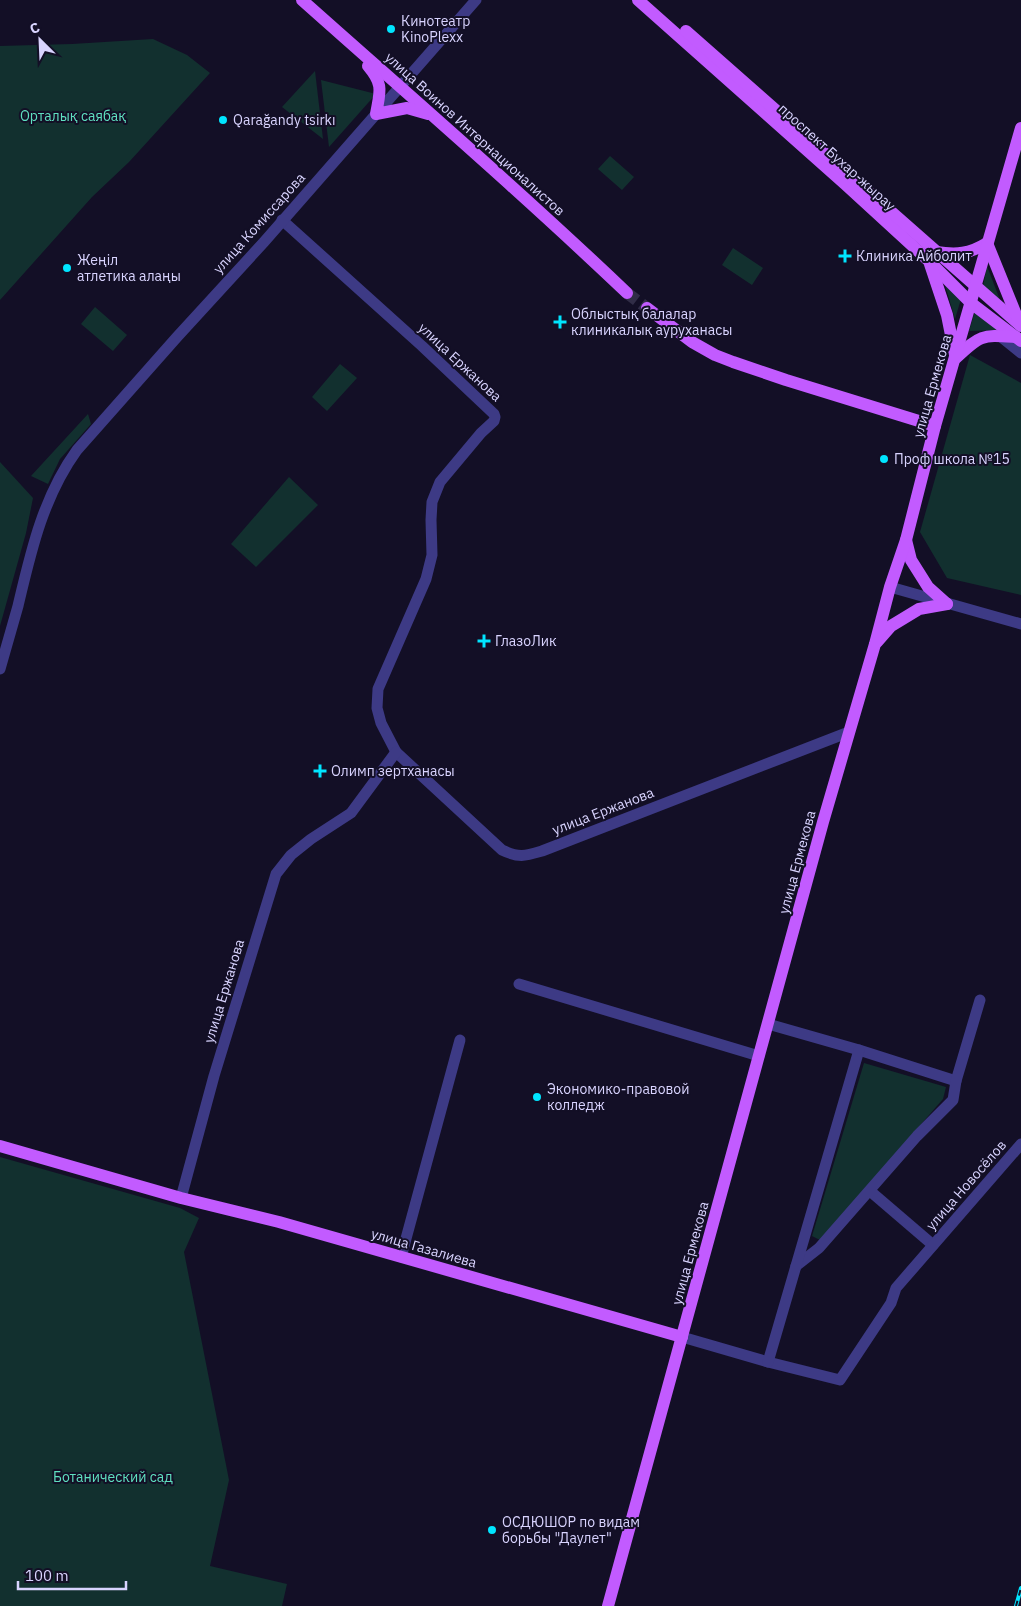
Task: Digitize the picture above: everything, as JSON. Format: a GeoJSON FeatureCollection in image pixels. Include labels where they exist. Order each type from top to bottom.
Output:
{"type":"FeatureCollection","features":[{"type":"Feature","properties":{"kind":"main road","name":"улица Воинов Интернационалистов"},"geometry":{"type":"LineString","coordinates":[[302,0],[584,251],[627,293]]}},
{"type":"Feature","properties":{"kind":"main road","name":"проспект Бухар-жырау"},"geometry":{"type":"LineString","coordinates":[[638,0],[772,112]]}},
{"type":"Feature","properties":{"kind":"main road","name":"проспект Бухар-жырау"},"geometry":{"type":"LineString","coordinates":[[650,0],[933,256],[975,286],[1019,327]]}},
{"type":"Feature","properties":{"kind":"main road"},"geometry":{"type":"LineString","coordinates":[[364,56],[368,66],[379,82],[380,96],[376,114],[407,108],[435,117]]}},
{"type":"Feature","properties":{"kind":"main road","name":"улица Ермекова"},"geometry":{"type":"LineString","coordinates":[[608,1606],[849,732],[876,644],[890,587],[906,540],[935,426],[1021,128]]}},
{"type":"Feature","properties":{"kind":"main road"},"geometry":{"type":"LineString","coordinates":[[987,243],[1019,327],[1000,336],[982,336],[969,345],[956,358],[933,256],[955,255],[976,250],[987,243]]}},
{"type":"Feature","properties":{"kind":"main road","name":"проспект Бухар-жырау"},"geometry":{"type":"LineString","coordinates":[[933,256],[971,302],[1019,327]]}},
{"type":"Feature","properties":{"kind":"main road"},"geometry":{"type":"LineString","coordinates":[[647,308],[692,342],[715,355],[786,380],[935,426]]}},
{"type":"Feature","properties":{"kind":"main road"},"geometry":{"type":"LineString","coordinates":[[906,540],[911,560],[928,587],[947,604]]}},
{"type":"Feature","properties":{"kind":"main road"},"geometry":{"type":"LineString","coordinates":[[876,644],[891,626],[919,609],[947,604]]}},
{"type":"Feature","properties":{"kind":"main road","name":"улица Газалиева"},"geometry":{"type":"LineString","coordinates":[[0,1146],[181,1198],[279,1222],[682,1337]]}},
{"type":"Feature","properties":{"kind":"street","name":"улица Комиссарова"},"geometry":{"type":"LineString","coordinates":[[0,669],[38,529],[52,493],[66,466],[96,427],[476,0]]}},
{"type":"Feature","properties":{"kind":"street","name":"улица Ержанова"},"geometry":{"type":"LineString","coordinates":[[282,220],[422,346],[495,417],[494,421],[481,433],[440,482],[432,502],[432,555],[426,579],[378,689],[377,708],[381,723],[396,752],[502,850],[514,856],[526,856],[849,732]]}},
{"type":"Feature","properties":{"kind":"street"},"geometry":{"type":"LineString","coordinates":[[1000,336],[1021,353]]}},
{"type":"Feature","properties":{"kind":"street"},"geometry":{"type":"LineString","coordinates":[[890,587],[1019,623]]}},
{"type":"Feature","properties":{"kind":"street","name":"улица Ержанова"},"geometry":{"type":"LineString","coordinates":[[181,1198],[214,1076],[276,874],[292,855],[311,839],[351,813],[396,752]]}},
{"type":"Feature","properties":{"kind":"street"},"geometry":{"type":"LineString","coordinates":[[519,984],[759,1056]]}},
{"type":"Feature","properties":{"kind":"street"},"geometry":{"type":"LineString","coordinates":[[796,1266],[819,1248],[917,1136],[953,1100],[956,1081],[980,1000]]}},
{"type":"Feature","properties":{"kind":"street"},"geometry":{"type":"LineString","coordinates":[[768,1024],[859,1050],[956,1081]]}},
{"type":"Feature","properties":{"kind":"street"},"geometry":{"type":"LineString","coordinates":[[401,1257],[460,1040]]}},
{"type":"Feature","properties":{"kind":"street"},"geometry":{"type":"LineString","coordinates":[[768,1362],[859,1050]]}},
{"type":"Feature","properties":{"kind":"street","name":"улица Новосёлов"},"geometry":{"type":"LineString","coordinates":[[840,1380],[891,1303],[896,1288],[1021,1144]]}},
{"type":"Feature","properties":{"kind":"street","name":"улица Новосёлов"},"geometry":{"type":"LineString","coordinates":[[870,1190],[933,1246]]}},
{"type":"Feature","properties":{"kind":"street","name":"улица Газалиева"},"geometry":{"type":"LineString","coordinates":[[682,1337],[768,1362],[840,1380]]}},
{"type":"Feature","properties":{"kind":"green space","name":"Орталық саябақ"},"geometry":{"type":"Polygon","coordinates":[[[153,39],[187,55],[210,73],[129,162],[92,197],[0,300],[0,46],[153,39]]]}},
{"type":"Feature","properties":{"kind":"green space"},"geometry":{"type":"Polygon","coordinates":[[[315,71],[323,139],[282,107],[315,71]]]}},
{"type":"Feature","properties":{"kind":"green space"},"geometry":{"type":"Polygon","coordinates":[[[321,80],[376,94],[329,147],[321,80]]]}},
{"type":"Feature","properties":{"kind":"green space"},"geometry":{"type":"Polygon","coordinates":[[[610,156],[634,177],[622,190],[598,169],[610,156]]]}},
{"type":"Feature","properties":{"kind":"green space"},"geometry":{"type":"Polygon","coordinates":[[[733,248],[763,268],[752,285],[722,265],[733,248]]]}},
{"type":"Feature","properties":{"kind":"green space"},"geometry":{"type":"Polygon","coordinates":[[[987,266],[1000,300],[983,286],[987,266]]]}},
{"type":"Feature","properties":{"kind":"green space"},"geometry":{"type":"Polygon","coordinates":[[[945,285],[961,299],[955,319],[945,285]]]}},
{"type":"Feature","properties":{"kind":"green space"},"geometry":{"type":"Polygon","coordinates":[[[95,307],[127,335],[113,351],[81,324],[95,307]]]}},
{"type":"Feature","properties":{"kind":"green space"},"geometry":{"type":"Polygon","coordinates":[[[975,311],[999,330],[969,331],[975,311]]]}},
{"type":"Feature","properties":{"kind":"green space"},"geometry":{"type":"Polygon","coordinates":[[[970,355],[1021,383],[1021,595],[947,578],[920,532],[970,355]]]}},
{"type":"Feature","properties":{"kind":"green space"},"geometry":{"type":"Polygon","coordinates":[[[340,364],[357,378],[327,411],[312,397],[340,364]]]}},
{"type":"Feature","properties":{"kind":"green space"},"geometry":{"type":"Polygon","coordinates":[[[88,414],[91,424],[60,459],[48,484],[31,476],[88,414]]]}},
{"type":"Feature","properties":{"kind":"green space"},"geometry":{"type":"Polygon","coordinates":[[[0,462],[33,498],[26,533],[0,626],[0,462]]]}},
{"type":"Feature","properties":{"kind":"green space"},"geometry":{"type":"Polygon","coordinates":[[[289,477],[318,505],[256,567],[231,544],[289,477]]]}},
{"type":"Feature","properties":{"kind":"green space"},"geometry":{"type":"Polygon","coordinates":[[[864,1063],[946,1087],[943,1099],[820,1240],[812,1236],[864,1063]]]}},
{"type":"Feature","properties":{"kind":"green space","name":"Ботанический сад"},"geometry":{"type":"Polygon","coordinates":[[[0,1157],[180,1208],[199,1218],[184,1252],[229,1480],[210,1566],[287,1584],[282,1606],[0,1606],[0,1157]]]}},
{"type":"Feature","properties":{"kind":"tunnel"},"geometry":{"type":"LineString","coordinates":[[627,293],[647,308]]}},
{"type":"Feature","properties":{"kind":"railway"},"geometry":{"type":"LineString","coordinates":[[1016,1606],[1021,1588]]}},
{"type":"Feature","properties":{"kind":"place","name":"Кинотеатр KinoPlexx"},"geometry":{"type":"Point","coordinates":[391,29]}},
{"type":"Feature","properties":{"kind":"place","name":"Qarağandy tsirkı"},"geometry":{"type":"Point","coordinates":[223,120]}},
{"type":"Feature","properties":{"kind":"place","name":"Клиника Айболит"},"geometry":{"type":"Point","coordinates":[845,256]}},
{"type":"Feature","properties":{"kind":"place","name":"Жеңіл атлетика алаңы"},"geometry":{"type":"Point","coordinates":[67,268]}},
{"type":"Feature","properties":{"kind":"place","name":"Облыстық балалар клиникалық ауруханасы"},"geometry":{"type":"Point","coordinates":[560,322]}},
{"type":"Feature","properties":{"kind":"place","name":"Проф школа №15"},"geometry":{"type":"Point","coordinates":[884,459]}},
{"type":"Feature","properties":{"kind":"place","name":"ГлазоЛик"},"geometry":{"type":"Point","coordinates":[484,641]}},
{"type":"Feature","properties":{"kind":"place","name":"Олимп зертханасы"},"geometry":{"type":"Point","coordinates":[320,771]}},
{"type":"Feature","properties":{"kind":"place","name":"Экономико-правовой колледж"},"geometry":{"type":"Point","coordinates":[537,1097]}},
{"type":"Feature","properties":{"kind":"place","name":"ОСДЮШОР по видам борьбы \"Даулет\""},"geometry":{"type":"Point","coordinates":[492,1530]}}]}
